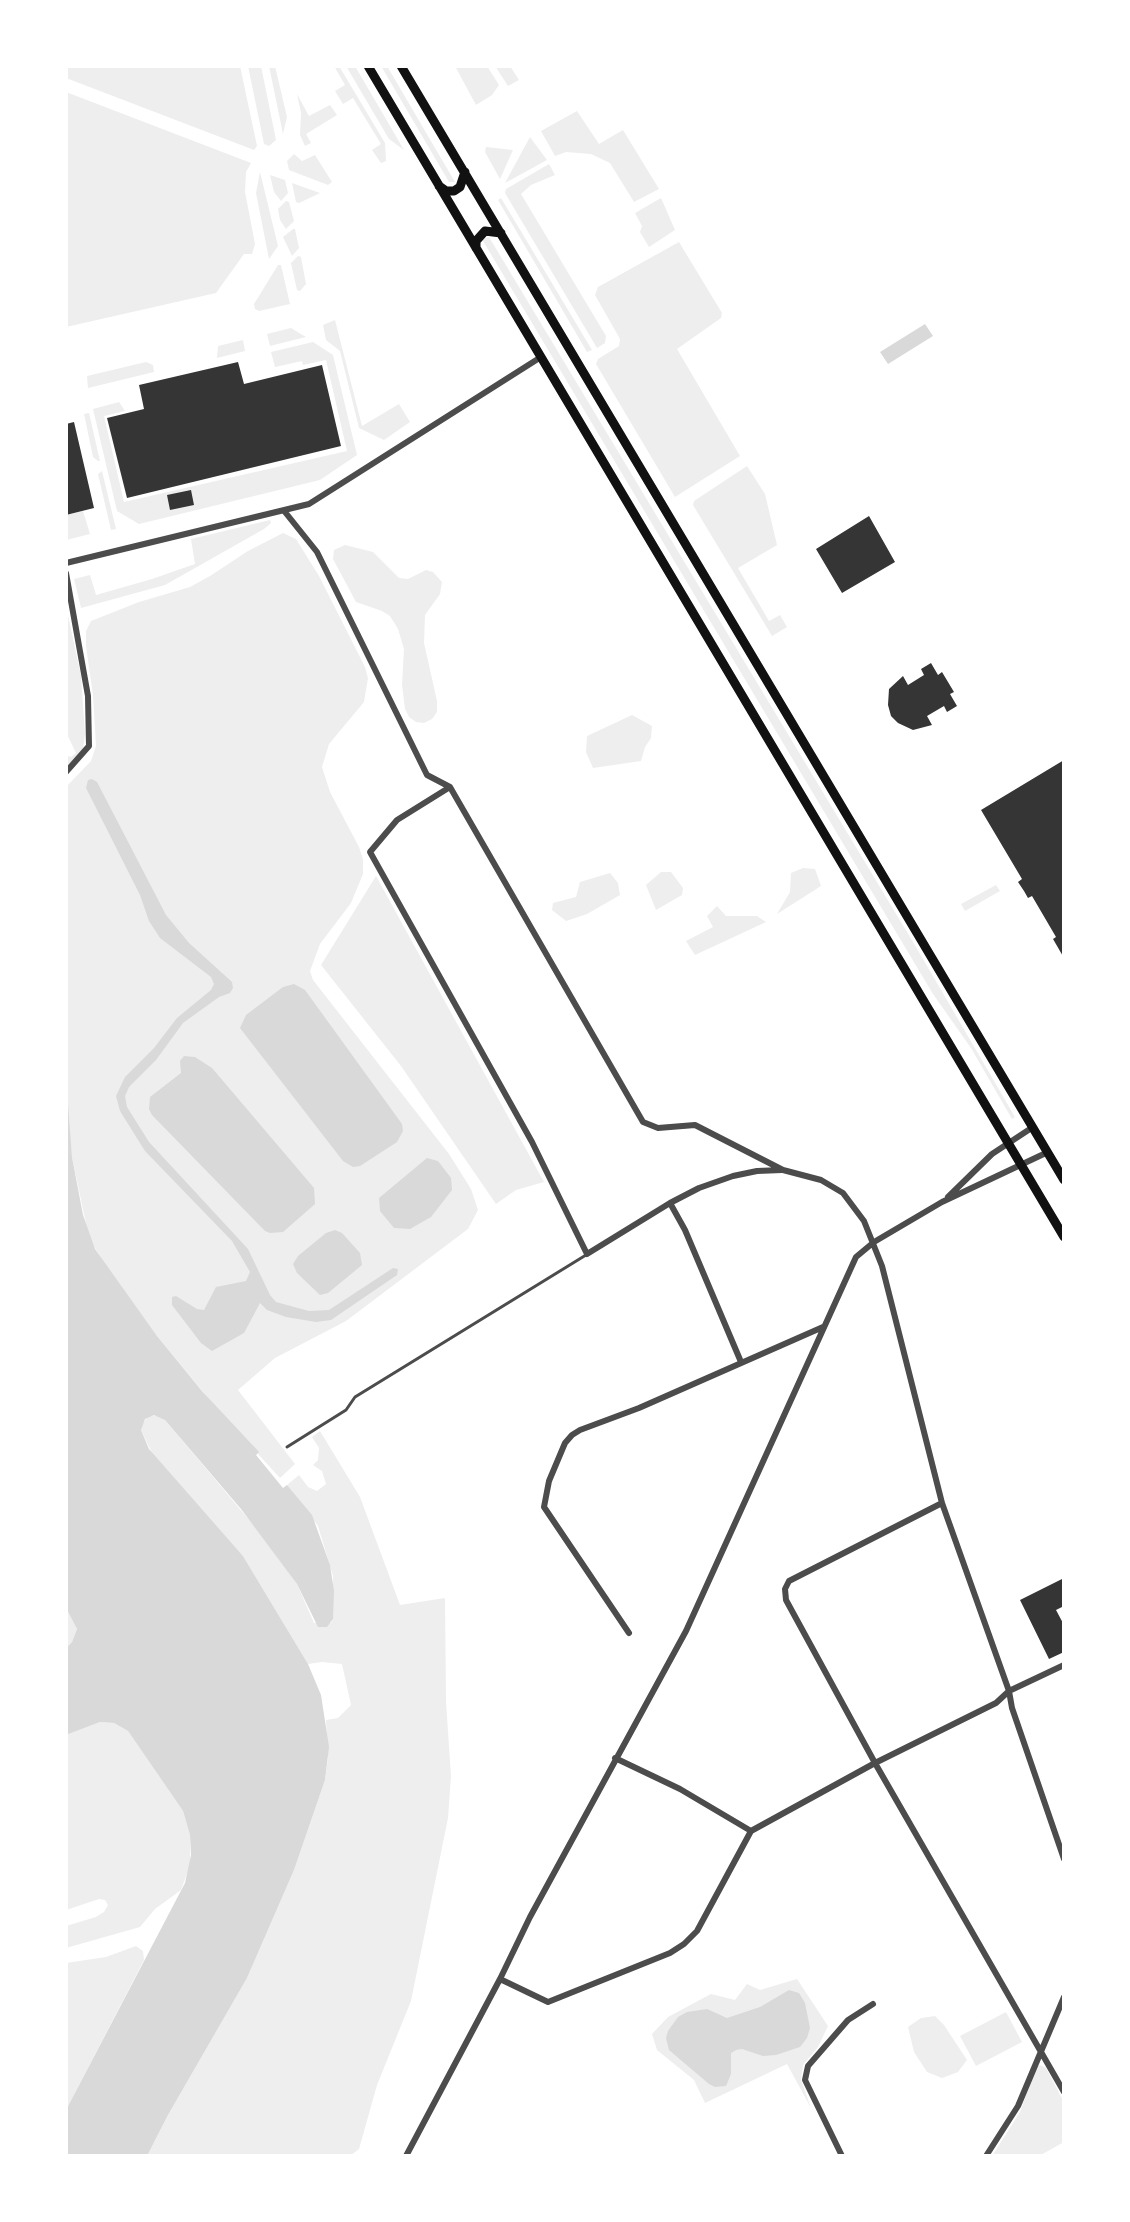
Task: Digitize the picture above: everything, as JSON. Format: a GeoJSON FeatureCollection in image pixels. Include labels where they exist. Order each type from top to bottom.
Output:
{"type":"FeatureCollection","features":[{"type":"Feature","properties":{"kind":"main road"},"geometry":{"type":"LineString","coordinates":[[368,66],[1064,1237]]}},
{"type":"Feature","properties":{"kind":"main road"},"geometry":{"type":"LineString","coordinates":[[401,66],[1064,1180]]}},
{"type":"Feature","properties":{"kind":"main road"},"geometry":{"type":"LineString","coordinates":[[439,186],[446,191],[454,191],[463,182],[465,172]]}},
{"type":"Feature","properties":{"kind":"main road"},"geometry":{"type":"LineString","coordinates":[[476,249],[476,241],[485,231],[501,233]]}},
{"type":"Feature","properties":{"kind":"street"},"geometry":{"type":"LineString","coordinates":[[66,563],[309,504],[541,357]]}},
{"type":"Feature","properties":{"kind":"street"},"geometry":{"type":"LineString","coordinates":[[285,512],[317,552],[427,775],[450,787],[643,1122],[658,1128],[695,1125],[783,1170],[821,1180],[843,1193],[857,1208],[874,1242],[942,1503],[1009,1691],[1012,1708],[1064,1859]]}},
{"type":"Feature","properties":{"kind":"street"},"geometry":{"type":"LineString","coordinates":[[66,573],[88,696],[89,746],[66,772]]}},
{"type":"Feature","properties":{"kind":"street"},"geometry":{"type":"LineString","coordinates":[[450,787],[397,820],[370,852],[532,1142],[587,1254],[670,1203],[733,1176],[783,1170]]}},
{"type":"Feature","properties":{"kind":"street"},"geometry":{"type":"LineString","coordinates":[[942,1202],[992,1154],[1033,1127]]}},
{"type":"Feature","properties":{"kind":"street"},"geometry":{"type":"LineString","coordinates":[[406,2156],[530,1917],[686,1631],[856,1257],[874,1242],[942,1202],[1048,1152]]}},
{"type":"Feature","properties":{"kind":"street"},"geometry":{"type":"LineString","coordinates":[[670,1203],[685,1230],[741,1362]]}},
{"type":"Feature","properties":{"kind":"street"},"geometry":{"type":"LineString","coordinates":[[629,1633],[544,1507],[549,1481],[565,1443],[580,1430],[639,1408],[823,1327]]}},
{"type":"Feature","properties":{"kind":"street"},"geometry":{"type":"LineString","coordinates":[[942,1503],[789,1581],[785,1589],[786,1600],[875,1763],[1064,2092]]}},
{"type":"Feature","properties":{"kind":"street"},"geometry":{"type":"LineString","coordinates":[[500,1979],[548,2002],[678,1949],[697,1931],[751,1831],[875,1763],[996,1703],[1009,1691],[1064,1665]]}},
{"type":"Feature","properties":{"kind":"street"},"geometry":{"type":"LineString","coordinates":[[615,1758],[680,1789],[751,1831]]}},
{"type":"Feature","properties":{"kind":"street"},"geometry":{"type":"LineString","coordinates":[[986,2156],[1018,2106],[1064,1997]]}},
{"type":"Feature","properties":{"kind":"street"},"geometry":{"type":"LineString","coordinates":[[842,2156],[805,2080],[808,2066],[848,2020],[873,2004]]}},
{"type":"Feature","properties":{"kind":"lane"},"geometry":{"type":"LineString","coordinates":[[287,1447],[346,1410],[355,1397],[587,1254]]}},
{"type":"Feature","properties":{"kind":"shaded area"},"geometry":{"type":"Polygon","coordinates":[[[66,66],[240,66],[257,146],[254,150],[66,78],[66,66]]]}},
{"type":"Feature","properties":{"kind":"shaded area"},"geometry":{"type":"Polygon","coordinates":[[[248,66],[261,66],[276,140],[269,146],[264,144],[248,66]]]}},
{"type":"Feature","properties":{"kind":"shaded area"},"geometry":{"type":"Polygon","coordinates":[[[269,66],[275,66],[287,117],[283,134],[269,66]]]}},
{"type":"Feature","properties":{"kind":"shaded area"},"geometry":{"type":"Polygon","coordinates":[[[334,66],[339,66],[385,143],[386,161],[381,163],[372,150],[381,144],[353,98],[343,104],[335,91],[345,85],[334,66]]]}},
{"type":"Feature","properties":{"kind":"shaded area"},"geometry":{"type":"Polygon","coordinates":[[[346,66],[355,66],[404,150],[389,139],[346,66]]]}},
{"type":"Feature","properties":{"kind":"shaded area"},"geometry":{"type":"Polygon","coordinates":[[[381,66],[387,66],[455,182],[449,182],[381,66]]]}},
{"type":"Feature","properties":{"kind":"shaded area"},"geometry":{"type":"Polygon","coordinates":[[[455,66],[487,66],[499,85],[492,95],[476,105],[455,66]]]}},
{"type":"Feature","properties":{"kind":"shaded area"},"geometry":{"type":"Polygon","coordinates":[[[495,66],[510,66],[519,80],[508,86],[495,66]]]}},
{"type":"Feature","properties":{"kind":"shaded area"},"geometry":{"type":"Polygon","coordinates":[[[66,92],[251,163],[246,172],[245,192],[255,244],[252,254],[244,254],[216,293],[66,327],[66,92]]]}},
{"type":"Feature","properties":{"kind":"shaded area"},"geometry":{"type":"Polygon","coordinates":[[[297,94],[309,116],[330,105],[337,115],[306,134],[311,143],[305,146],[300,135],[301,113],[297,94]]]}},
{"type":"Feature","properties":{"kind":"shaded area"},"geometry":{"type":"Polygon","coordinates":[[[577,111],[599,144],[623,130],[659,189],[634,202],[610,163],[591,154],[566,152],[555,156],[541,131],[577,111]]]}},
{"type":"Feature","properties":{"kind":"shaded area"},"geometry":{"type":"Polygon","coordinates":[[[530,137],[547,160],[505,183],[530,137]]]}},
{"type":"Feature","properties":{"kind":"shaded area"},"geometry":{"type":"Polygon","coordinates":[[[486,147],[513,150],[500,179],[485,152],[486,147]]]}},
{"type":"Feature","properties":{"kind":"shaded area"},"geometry":{"type":"Polygon","coordinates":[[[294,154],[302,161],[315,155],[332,182],[328,185],[289,170],[287,161],[294,154]]]}},
{"type":"Feature","properties":{"kind":"shaded area"},"geometry":{"type":"Polygon","coordinates":[[[549,164],[555,175],[531,185],[521,194],[606,336],[605,343],[597,348],[505,193],[506,189],[549,164]]]}},
{"type":"Feature","properties":{"kind":"shaded area"},"geometry":{"type":"Polygon","coordinates":[[[260,172],[278,246],[269,259],[256,193],[260,172]]]}},
{"type":"Feature","properties":{"kind":"shaded area"},"geometry":{"type":"Polygon","coordinates":[[[270,175],[285,180],[288,193],[281,201],[274,192],[270,175]]]}},
{"type":"Feature","properties":{"kind":"shaded area"},"geometry":{"type":"Polygon","coordinates":[[[292,183],[320,193],[296,202],[292,183]]]}},
{"type":"Feature","properties":{"kind":"shaded area"},"geometry":{"type":"Polygon","coordinates":[[[501,198],[592,350],[587,352],[498,200],[501,198]]]}},
{"type":"Feature","properties":{"kind":"shaded area"},"geometry":{"type":"Polygon","coordinates":[[[661,198],[675,230],[649,247],[640,232],[642,226],[635,213],[661,198]]]}},
{"type":"Feature","properties":{"kind":"shaded area"},"geometry":{"type":"Polygon","coordinates":[[[286,201],[289,202],[294,221],[286,229],[278,209],[286,201]]]}},
{"type":"Feature","properties":{"kind":"shaded area"},"geometry":{"type":"Polygon","coordinates":[[[293,229],[299,248],[292,256],[283,237],[293,229]]]}},
{"type":"Feature","properties":{"kind":"shaded area"},"geometry":{"type":"Polygon","coordinates":[[[489,237],[916,947],[1015,1117],[1012,1119],[971,1048],[933,994],[483,241],[489,237]]]}},
{"type":"Feature","properties":{"kind":"shaded area"},"geometry":{"type":"Polygon","coordinates":[[[679,242],[722,313],[721,318],[677,349],[740,456],[675,497],[596,364],[598,359],[619,346],[620,339],[595,295],[598,287],[679,242]]]}},
{"type":"Feature","properties":{"kind":"shaded area"},"geometry":{"type":"Polygon","coordinates":[[[298,256],[301,257],[306,284],[300,291],[297,290],[291,263],[298,256]]]}},
{"type":"Feature","properties":{"kind":"shaded area"},"geometry":{"type":"Polygon","coordinates":[[[278,265],[281,265],[290,304],[259,311],[254,304],[278,265]]]}},
{"type":"Feature","properties":{"kind":"shaded area"},"geometry":{"type":"Polygon","coordinates":[[[335,320],[362,426],[399,404],[410,422],[384,440],[359,428],[340,351],[326,340],[323,325],[335,320]]]}},
{"type":"Feature","properties":{"kind":"shaded area"},"geometry":{"type":"Polygon","coordinates":[[[925,324],[933,336],[888,364],[880,352],[925,324]]]}},
{"type":"Feature","properties":{"kind":"shaded area"},"geometry":{"type":"Polygon","coordinates":[[[291,328],[306,337],[270,346],[267,334],[291,328]]]}},
{"type":"Feature","properties":{"kind":"shaded area"},"geometry":{"type":"Polygon","coordinates":[[[243,340],[245,351],[217,358],[218,346],[243,340]]]}},
{"type":"Feature","properties":{"kind":"shaded area"},"geometry":{"type":"Polygon","coordinates":[[[313,342],[333,355],[357,455],[320,480],[139,524],[117,511],[93,409],[119,402],[125,411],[104,416],[124,502],[347,451],[326,360],[275,367],[271,352],[313,342]]]}},
{"type":"Feature","properties":{"kind":"shaded area"},"geometry":{"type":"Polygon","coordinates":[[[146,362],[153,365],[154,372],[88,388],[87,376],[146,362]]]}},
{"type":"Feature","properties":{"kind":"shaded area"},"geometry":{"type":"Polygon","coordinates":[[[89,413],[100,461],[93,457],[84,414],[89,413]]]}},
{"type":"Feature","properties":{"kind":"shaded area"},"geometry":{"type":"Polygon","coordinates":[[[747,466],[765,494],[777,545],[738,568],[769,621],[780,615],[787,627],[772,636],[693,505],[694,501],[747,466]]]}},
{"type":"Feature","properties":{"kind":"shaded area"},"geometry":{"type":"Polygon","coordinates":[[[102,471],[116,529],[111,530],[98,474],[102,471]]]}},
{"type":"Feature","properties":{"kind":"shaded area"},"geometry":{"type":"Polygon","coordinates":[[[83,511],[90,534],[66,540],[66,515],[83,511]]]}},
{"type":"Feature","properties":{"kind":"shaded area"},"geometry":{"type":"Polygon","coordinates":[[[270,520],[271,523],[264,529],[165,585],[81,608],[74,579],[90,575],[96,595],[152,579],[195,564],[191,539],[270,520]]]}},
{"type":"Feature","properties":{"kind":"shaded area"},"geometry":{"type":"Polygon","coordinates":[[[283,533],[296,539],[319,576],[368,678],[364,702],[329,744],[322,767],[330,792],[359,847],[363,874],[351,903],[320,944],[310,971],[313,980],[449,1154],[471,1189],[478,1210],[468,1229],[346,1321],[275,1358],[238,1390],[295,1464],[280,1478],[157,1336],[89,1238],[72,1157],[66,1100],[66,787],[91,761],[96,746],[86,646],[86,631],[91,621],[190,587],[283,533]]]}},
{"type":"Feature","properties":{"kind":"shaded area"},"geometry":{"type":"Polygon","coordinates":[[[345,545],[373,552],[399,578],[408,579],[426,570],[433,572],[442,582],[440,594],[425,615],[424,643],[437,712],[424,723],[409,717],[405,709],[402,685],[404,649],[398,629],[390,616],[356,602],[333,559],[334,550],[345,545]]]}},
{"type":"Feature","properties":{"kind":"shaded area"},"geometry":{"type":"Polygon","coordinates":[[[66,606],[81,676],[85,734],[83,749],[66,767],[66,755],[71,757],[76,753],[66,732],[66,606]]]}},
{"type":"Feature","properties":{"kind":"shaded area"},"geometry":{"type":"Polygon","coordinates":[[[632,715],[652,726],[651,738],[641,761],[593,768],[586,752],[587,736],[632,715]]]}},
{"type":"Feature","properties":{"kind":"shaded area"},"geometry":{"type":"Polygon","coordinates":[[[88,780],[97,782],[166,915],[189,943],[232,982],[233,988],[183,1023],[156,1060],[129,1087],[125,1096],[127,1107],[149,1142],[248,1249],[276,1302],[309,1311],[329,1310],[393,1268],[398,1269],[397,1275],[331,1320],[316,1322],[286,1317],[267,1310],[260,1303],[244,1333],[212,1351],[201,1343],[172,1305],[172,1297],[176,1296],[204,1310],[216,1287],[246,1281],[250,1272],[232,1241],[145,1151],[120,1111],[116,1096],[125,1077],[154,1048],[177,1018],[214,984],[211,977],[160,938],[149,921],[140,895],[86,788],[88,780]]]}},
{"type":"Feature","properties":{"kind":"shaded area"},"geometry":{"type":"Polygon","coordinates":[[[803,868],[815,869],[821,886],[777,914],[790,892],[791,873],[803,868]]]}},
{"type":"Feature","properties":{"kind":"shaded area"},"geometry":{"type":"Polygon","coordinates":[[[661,872],[671,872],[683,888],[682,895],[656,910],[646,885],[661,872]]]}},
{"type":"Feature","properties":{"kind":"shaded area"},"geometry":{"type":"Polygon","coordinates":[[[610,873],[618,883],[620,895],[587,914],[566,921],[552,910],[553,903],[576,897],[580,882],[610,873]]]}},
{"type":"Feature","properties":{"kind":"shaded area"},"geometry":{"type":"Polygon","coordinates":[[[376,876],[544,1182],[516,1190],[496,1204],[401,1066],[321,965],[376,876]]]}},
{"type":"Feature","properties":{"kind":"shaded area"},"geometry":{"type":"Polygon","coordinates":[[[996,885],[1000,891],[965,911],[961,904],[996,885]]]}},
{"type":"Feature","properties":{"kind":"shaded area"},"geometry":{"type":"Polygon","coordinates":[[[717,906],[726,916],[757,916],[766,922],[695,955],[686,941],[713,927],[707,916],[717,906]]]}},
{"type":"Feature","properties":{"kind":"shaded area"},"geometry":{"type":"Polygon","coordinates":[[[294,984],[305,990],[402,1124],[403,1131],[397,1142],[360,1166],[353,1167],[343,1161],[240,1028],[246,1015],[283,987],[294,984]]]}},
{"type":"Feature","properties":{"kind":"shaded area"},"geometry":{"type":"Polygon","coordinates":[[[184,1056],[195,1057],[212,1068],[314,1188],[315,1204],[283,1232],[265,1231],[152,1115],[150,1097],[181,1073],[180,1061],[184,1056]]]}},
{"type":"Feature","properties":{"kind":"shaded area"},"geometry":{"type":"Polygon","coordinates":[[[66,1078],[72,1157],[83,1215],[95,1249],[157,1336],[202,1391],[259,1452],[256,1455],[283,1488],[287,1485],[312,1515],[330,1565],[334,1591],[333,1619],[327,1627],[318,1627],[297,1584],[241,1509],[165,1420],[154,1415],[145,1419],[141,1430],[149,1449],[243,1556],[308,1664],[321,1695],[329,1747],[325,1780],[294,1870],[247,1978],[147,2156],[66,2156],[66,2110],[185,1883],[191,1855],[190,1835],[183,1811],[128,1731],[114,1723],[100,1722],[66,1735],[66,1648],[77,1629],[66,1608],[66,1078]]]}},
{"type":"Feature","properties":{"kind":"shaded area"},"geometry":{"type":"Polygon","coordinates":[[[427,1158],[438,1161],[451,1178],[452,1190],[431,1217],[410,1229],[394,1228],[380,1211],[379,1198],[427,1158]]]}},
{"type":"Feature","properties":{"kind":"shaded area"},"geometry":{"type":"Polygon","coordinates":[[[335,1230],[342,1233],[360,1253],[362,1265],[328,1293],[320,1295],[297,1273],[293,1264],[298,1256],[326,1233],[335,1230]]]}},
{"type":"Feature","properties":{"kind":"shaded area"},"geometry":{"type":"Polygon","coordinates":[[[149,1415],[165,1420],[266,1540],[297,1584],[314,1623],[331,1623],[333,1619],[333,1576],[318,1526],[287,1485],[299,1475],[308,1487],[317,1491],[326,1484],[322,1471],[313,1465],[318,1460],[319,1448],[312,1437],[320,1431],[360,1497],[400,1605],[445,1598],[446,1702],[451,1776],[448,1818],[411,2001],[377,2085],[359,2149],[350,2156],[147,2156],[247,1978],[294,1870],[325,1780],[328,1758],[326,1720],[338,1718],[351,1705],[342,1664],[308,1664],[243,1556],[153,1455],[141,1430],[149,1415]]]}},
{"type":"Feature","properties":{"kind":"shaded area"},"geometry":{"type":"Polygon","coordinates":[[[66,1608],[77,1629],[66,1648],[66,1608]]]}},
{"type":"Feature","properties":{"kind":"shaded area"},"geometry":{"type":"Polygon","coordinates":[[[100,1722],[114,1723],[128,1731],[183,1811],[190,1835],[190,1865],[181,1890],[155,1909],[140,1927],[66,1948],[66,1926],[96,1917],[108,1905],[105,1900],[99,1899],[66,1910],[66,1735],[100,1722]]]}},
{"type":"Feature","properties":{"kind":"shaded area"},"geometry":{"type":"Polygon","coordinates":[[[136,1946],[143,1951],[144,1960],[66,2110],[66,1963],[106,1957],[136,1946]]]}},
{"type":"Feature","properties":{"kind":"shaded area"},"geometry":{"type":"Polygon","coordinates":[[[797,1979],[828,2026],[818,2047],[803,2065],[801,2080],[811,2108],[787,2064],[705,2103],[694,2080],[657,2050],[652,2034],[668,2017],[711,1994],[735,2000],[747,1984],[760,1990],[797,1979]]]}},
{"type":"Feature","properties":{"kind":"shaded area"},"geometry":{"type":"Polygon","coordinates":[[[789,1990],[799,1993],[805,2003],[810,2028],[807,2038],[800,2047],[776,2055],[763,2056],[736,2050],[731,2053],[731,2074],[726,2086],[709,2084],[669,2050],[668,2031],[678,2017],[687,2012],[707,2009],[727,2018],[760,2007],[789,1990]]]}},
{"type":"Feature","properties":{"kind":"shaded area"},"geometry":{"type":"Polygon","coordinates":[[[1006,2012],[1022,2042],[976,2066],[960,2036],[1006,2012]]]}},
{"type":"Feature","properties":{"kind":"shaded area"},"geometry":{"type":"Polygon","coordinates":[[[935,2016],[967,2060],[958,2072],[942,2078],[927,2072],[914,2052],[908,2027],[921,2018],[935,2016]]]}},
{"type":"Feature","properties":{"kind":"shaded area"},"geometry":{"type":"Polygon","coordinates":[[[1040,2065],[1046,2068],[1064,2102],[1064,2142],[1039,2156],[992,2156],[1020,2112],[1036,2068],[1040,2065]]]}},
{"type":"Feature","properties":{"kind":"building"},"geometry":{"type":"Polygon","coordinates":[[[238,362],[244,384],[322,365],[341,446],[127,498],[107,418],[144,409],[139,385],[238,362]]]}},
{"type":"Feature","properties":{"kind":"building"},"geometry":{"type":"Polygon","coordinates":[[[74,422],[94,508],[66,515],[66,424],[74,422]]]}},
{"type":"Feature","properties":{"kind":"building"},"geometry":{"type":"Polygon","coordinates":[[[191,490],[194,505],[170,510],[167,495],[191,490]]]}},
{"type":"Feature","properties":{"kind":"building"},"geometry":{"type":"Polygon","coordinates":[[[869,516],[895,562],[842,593],[816,549],[869,516]]]}},
{"type":"Feature","properties":{"kind":"building"},"geometry":{"type":"Polygon","coordinates":[[[931,663],[938,675],[942,672],[954,692],[950,694],[957,706],[947,712],[944,706],[927,716],[932,725],[913,730],[891,716],[889,689],[903,676],[908,685],[924,675],[921,669],[931,663]]]}},
{"type":"Feature","properties":{"kind":"building"},"geometry":{"type":"Polygon","coordinates":[[[1064,760],[1064,958],[1053,939],[1056,937],[1032,896],[1028,898],[1018,882],[1022,879],[981,810],[1064,760]]]}},
{"type":"Feature","properties":{"kind":"building"},"geometry":{"type":"Polygon","coordinates":[[[1064,1578],[1064,1606],[1056,1610],[1064,1625],[1064,1652],[1049,1659],[1020,1600],[1064,1578]]]}}]}
